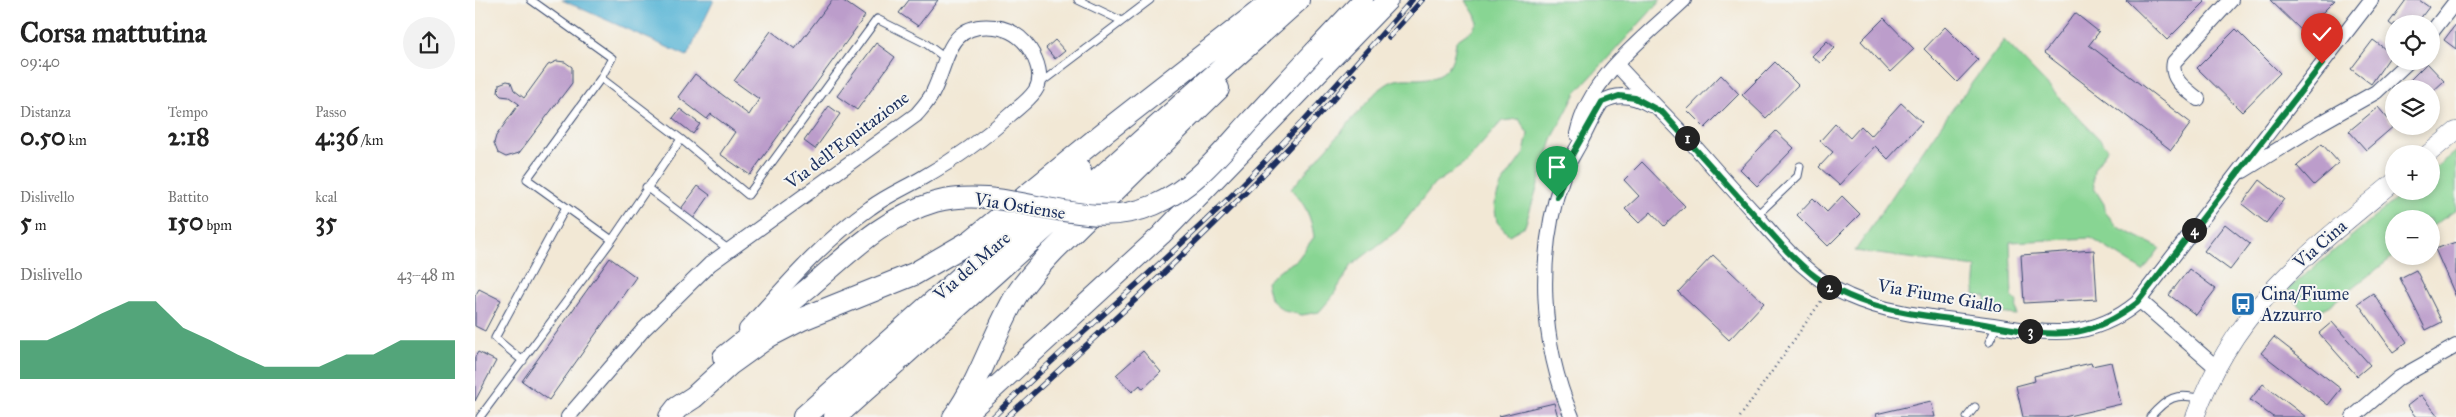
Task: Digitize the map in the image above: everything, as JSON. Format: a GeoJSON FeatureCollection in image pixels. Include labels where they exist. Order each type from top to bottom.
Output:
{"type":"FeatureCollection","features":[{"type":"Feature","properties":{"kind":"main road"},"geometry":{"type":"LineString","coordinates":[[673,412],[740,356],[769,336],[807,317],[914,274],[967,244],[1162,86],[1274,0]]}},
{"type":"Feature","properties":{"kind":"main road","name":"Via del Mare"},"geometry":{"type":"LineString","coordinates":[[804,417],[956,280],[1107,148],[1213,60],[1280,0]]}},
{"type":"Feature","properties":{"kind":"main road","name":"Via del Mare"},"geometry":{"type":"LineString","coordinates":[[835,417],[1299,0]]}},
{"type":"Feature","properties":{"kind":"main road"},"geometry":{"type":"LineString","coordinates":[[954,417],[975,381],[1012,304],[1036,270],[1194,114],[1304,0]]}},
{"type":"Feature","properties":{"kind":"main road","name":"Via Ostiense"},"geometry":{"type":"LineString","coordinates":[[673,412],[715,363],[888,224],[913,210],[937,202],[963,197],[990,198],[1065,212],[1106,216],[1127,214],[1153,205],[1176,193],[1207,167],[1363,0]]}},
{"type":"Feature","properties":{"kind":"main road"},"geometry":{"type":"LineString","coordinates":[[963,417],[1161,235],[1388,0]]}},
{"type":"Feature","properties":{"kind":"street","name":"Via Fiume Giallo"},"geometry":{"type":"LineString","coordinates":[[1572,155],[1580,122],[1587,105],[1597,89],[1617,65],[1684,0]]}},
{"type":"Feature","properties":{"kind":"street"},"geometry":{"type":"LineString","coordinates":[[2198,99],[2177,80],[2173,71],[2175,62],[2229,0]]}},
{"type":"Feature","properties":{"kind":"street","name":"Via Fiume Giallo"},"geometry":{"type":"LineString","coordinates":[[1617,65],[1803,267],[1831,287],[1875,306],[2043,332],[2076,332],[2112,320],[2139,300],[2371,0]]}},
{"type":"Feature","properties":{"kind":"street"},"geometry":{"type":"LineString","coordinates":[[2440,21],[2456,1]]}},
{"type":"Feature","properties":{"kind":"street","name":"Via dell'Equitazione"},"geometry":{"type":"LineString","coordinates":[[568,417],[655,317],[728,250],[916,115],[934,90],[945,58],[962,34],[983,27],[999,28],[1020,38],[1030,49],[1038,68],[1038,84]]}},
{"type":"Feature","properties":{"kind":"street"},"geometry":{"type":"LineString","coordinates":[[2234,177],[2319,124],[2376,92],[2399,70]]}},
{"type":"Feature","properties":{"kind":"street"},"geometry":{"type":"LineString","coordinates":[[715,363],[790,280],[831,239],[871,207],[953,160],[1006,119],[1031,96],[1038,84]]}},
{"type":"Feature","properties":{"kind":"street","name":"Via Fiume Giallo"},"geometry":{"type":"LineString","coordinates":[[1572,417],[1552,353],[1545,299],[1547,248],[1552,218],[1563,176],[1572,155],[1602,102],[1619,96],[1635,98],[1663,113]]}},
{"type":"Feature","properties":{"kind":"street"},"geometry":{"type":"LineString","coordinates":[[2438,145],[2456,130]]}},
{"type":"Feature","properties":{"kind":"street","name":"Via Cina"},"geometry":{"type":"LineString","coordinates":[[2195,417],[2201,399],[2217,368],[2248,319],[2284,275],[2324,239],[2385,189]]}},
{"type":"Feature","properties":{"kind":"street"},"geometry":{"type":"LineString","coordinates":[[2139,300],[2217,368]]}},
{"type":"Feature","properties":{"kind":"street"},"geometry":{"type":"LineString","coordinates":[[2353,417],[2376,395],[2399,378],[2456,346]]}},
{"type":"Feature","properties":{"kind":"lane"},"geometry":{"type":"LineString","coordinates":[[531,0],[613,58],[601,78],[527,179],[612,240]]}},
{"type":"Feature","properties":{"kind":"lane"},"geometry":{"type":"LineString","coordinates":[[1078,0],[1122,20]]}},
{"type":"Feature","properties":{"kind":"lane"},"geometry":{"type":"LineString","coordinates":[[1038,84],[1150,0]]}},
{"type":"Feature","properties":{"kind":"lane"},"geometry":{"type":"LineString","coordinates":[[601,78],[681,139],[748,195],[877,19],[925,44],[945,58]]}},
{"type":"Feature","properties":{"kind":"lane"},"geometry":{"type":"LineString","coordinates":[[480,417],[612,240],[646,187],[681,139]]}},
{"type":"Feature","properties":{"kind":"lane"},"geometry":{"type":"LineString","coordinates":[[1756,216],[1798,176],[1800,166]]}},
{"type":"Feature","properties":{"kind":"lane"},"geometry":{"type":"LineString","coordinates":[[646,187],[728,250]]}},
{"type":"Feature","properties":{"kind":"lane"},"geometry":{"type":"LineString","coordinates":[[523,360],[495,338],[566,207]]}},
{"type":"Feature","properties":{"kind":"lane"},"geometry":{"type":"LineString","coordinates":[[1989,342],[1997,326]]}},
{"type":"Feature","properties":{"kind":"lane"},"geometry":{"type":"LineString","coordinates":[[2150,417],[2175,396],[2185,395],[2201,399]]}},
{"type":"Feature","properties":{"kind":"lane"},"geometry":{"type":"LineString","coordinates":[[1967,417],[1975,407]]}},
{"type":"Feature","properties":{"kind":"path"},"geometry":{"type":"LineString","coordinates":[[1740,417],[1831,287]]}},
{"type":"Feature","properties":{"kind":"green space"},"geometry":{"type":"Polygon","coordinates":[[[1466,0],[1661,0],[1576,93],[1553,137],[1525,226],[1509,235],[1497,222],[1494,204],[1501,185],[1524,153],[1528,134],[1519,119],[1502,121],[1464,164],[1433,185],[1398,230],[1352,265],[1332,297],[1319,312],[1302,315],[1284,311],[1270,299],[1266,282],[1281,269],[1297,260],[1314,237],[1307,211],[1291,189],[1377,91],[1396,80],[1427,78],[1435,76],[1446,69],[1453,58],[1456,41],[1472,30],[1477,22],[1466,0]]]}},
{"type":"Feature","properties":{"kind":"green space"},"geometry":{"type":"Polygon","coordinates":[[[2004,40],[2108,148],[2094,169],[2093,178],[2094,188],[2104,204],[2106,213],[2118,227],[2160,248],[2143,271],[2091,238],[2010,242],[2012,297],[2017,301],[2016,315],[1984,311],[1986,297],[1974,295],[1976,267],[1855,251],[1945,119],[2004,40]]]}},
{"type":"Feature","properties":{"kind":"green space"},"geometry":{"type":"Polygon","coordinates":[[[2456,151],[2456,210],[2440,221],[2440,210],[2385,210],[2385,263],[2330,305],[2310,315],[2298,305],[2288,289],[2395,200],[2440,200],[2440,164],[2456,151]]]}},
{"type":"Feature","properties":{"kind":"water"},"geometry":{"type":"Polygon","coordinates":[[[562,0],[714,0],[687,56],[562,0]]]}},
{"type":"Feature","properties":{"kind":"building"},"geometry":{"type":"Polygon","coordinates":[[[832,0],[842,0],[865,16],[750,175],[720,154],[735,132],[711,114],[707,119],[678,97],[695,74],[749,115],[759,99],[734,81],[771,31],[795,49],[832,0]]]}},
{"type":"Feature","properties":{"kind":"building"},"geometry":{"type":"Polygon","coordinates":[[[909,0],[938,0],[918,26],[899,13],[909,0]]]}},
{"type":"Feature","properties":{"kind":"building"},"geometry":{"type":"Polygon","coordinates":[[[2126,0],[2203,0],[2205,2],[2167,40],[2126,0]]]}},
{"type":"Feature","properties":{"kind":"building"},"geometry":{"type":"Polygon","coordinates":[[[2270,0],[2335,0],[2303,32],[2270,0]]]}},
{"type":"Feature","properties":{"kind":"building"},"geometry":{"type":"Polygon","coordinates":[[[2406,0],[2419,0],[2429,7],[2423,15],[2395,15],[2406,0]]]}},
{"type":"Feature","properties":{"kind":"building"},"geometry":{"type":"Polygon","coordinates":[[[2075,13],[2099,32],[2089,45],[2191,123],[2171,150],[2044,53],[2075,13]]]}},
{"type":"Feature","properties":{"kind":"building"},"geometry":{"type":"Polygon","coordinates":[[[1884,18],[1914,49],[1890,72],[1861,41],[1884,18]]]}},
{"type":"Feature","properties":{"kind":"building"},"geometry":{"type":"Polygon","coordinates":[[[2456,24],[2456,49],[2444,40],[2456,24]]]}},
{"type":"Feature","properties":{"kind":"building"},"geometry":{"type":"Polygon","coordinates":[[[1945,27],[1978,60],[1957,82],[1924,49],[1945,27]]]}},
{"type":"Feature","properties":{"kind":"building"},"geometry":{"type":"Polygon","coordinates":[[[2236,29],[2280,73],[2242,112],[2197,68],[2236,29]]]}},
{"type":"Feature","properties":{"kind":"building"},"geometry":{"type":"Polygon","coordinates":[[[1055,40],[1065,51],[1055,59],[1046,48],[1055,40]]]}},
{"type":"Feature","properties":{"kind":"building"},"geometry":{"type":"Polygon","coordinates":[[[2373,40],[2385,49],[2385,64],[2371,84],[2351,69],[2373,40]]]}},
{"type":"Feature","properties":{"kind":"building"},"geometry":{"type":"Polygon","coordinates":[[[1827,41],[1835,48],[1820,63],[1812,56],[1827,41]]]}},
{"type":"Feature","properties":{"kind":"building"},"geometry":{"type":"Polygon","coordinates":[[[876,43],[895,57],[857,110],[837,96],[876,43]]]}},
{"type":"Feature","properties":{"kind":"building"},"geometry":{"type":"Polygon","coordinates":[[[557,61],[565,62],[572,67],[572,83],[519,153],[506,157],[498,153],[494,143],[496,136],[519,104],[509,97],[501,96],[498,93],[499,84],[507,81],[511,82],[514,90],[524,98],[548,65],[557,61]]]}},
{"type":"Feature","properties":{"kind":"building"},"geometry":{"type":"Polygon","coordinates":[[[1775,62],[1798,85],[1766,118],[1742,95],[1775,62]]]}},
{"type":"Feature","properties":{"kind":"building"},"geometry":{"type":"Polygon","coordinates":[[[2420,70],[2434,70],[2444,81],[2440,85],[2440,80],[2410,80],[2420,70]]]}},
{"type":"Feature","properties":{"kind":"building"},"geometry":{"type":"Polygon","coordinates":[[[1721,75],[1739,94],[1705,128],[1687,110],[1721,75]]]}},
{"type":"Feature","properties":{"kind":"building"},"geometry":{"type":"Polygon","coordinates":[[[1901,103],[1922,122],[1888,159],[1875,146],[1839,185],[1819,167],[1833,152],[1820,141],[1835,124],[1850,138],[1861,126],[1871,136],[1901,103]]]}},
{"type":"Feature","properties":{"kind":"building"},"geometry":{"type":"Polygon","coordinates":[[[829,106],[840,114],[815,149],[804,141],[829,106]]]}},
{"type":"Feature","properties":{"kind":"building"},"geometry":{"type":"Polygon","coordinates":[[[2378,107],[2385,115],[2385,134],[2366,150],[2349,131],[2378,107]]]}},
{"type":"Feature","properties":{"kind":"building"},"geometry":{"type":"Polygon","coordinates":[[[680,109],[700,124],[693,134],[673,118],[680,109]]]}},
{"type":"Feature","properties":{"kind":"building"},"geometry":{"type":"Polygon","coordinates":[[[1776,131],[1794,148],[1757,186],[1740,169],[1776,131]]]}},
{"type":"Feature","properties":{"kind":"building"},"geometry":{"type":"Polygon","coordinates":[[[2322,144],[2339,163],[2314,185],[2297,166],[2322,144]]]}},
{"type":"Feature","properties":{"kind":"building"},"geometry":{"type":"Polygon","coordinates":[[[1642,162],[1685,206],[1664,226],[1651,212],[1639,223],[1625,209],[1639,196],[1624,180],[1642,162]]]}},
{"type":"Feature","properties":{"kind":"building"},"geometry":{"type":"Polygon","coordinates":[[[2260,180],[2284,199],[2266,223],[2242,204],[2260,180]]]}},
{"type":"Feature","properties":{"kind":"building"},"geometry":{"type":"Polygon","coordinates":[[[698,186],[710,195],[693,219],[680,210],[698,186]]]}},
{"type":"Feature","properties":{"kind":"building"},"geometry":{"type":"Polygon","coordinates":[[[1842,196],[1860,214],[1828,246],[1797,215],[1813,198],[1827,212],[1842,196]]]}},
{"type":"Feature","properties":{"kind":"building"},"geometry":{"type":"Polygon","coordinates":[[[2225,224],[2250,244],[2230,270],[2204,251],[2225,224]]]}},
{"type":"Feature","properties":{"kind":"building"},"geometry":{"type":"Polygon","coordinates":[[[2456,242],[2456,297],[2440,260],[2440,247],[2456,242]]]}},
{"type":"Feature","properties":{"kind":"building"},"geometry":{"type":"Polygon","coordinates":[[[2094,250],[2097,299],[2024,303],[2021,255],[2094,250]]]}},
{"type":"Feature","properties":{"kind":"building"},"geometry":{"type":"Polygon","coordinates":[[[1713,255],[1764,303],[1729,340],[1678,292],[1713,255]]]}},
{"type":"Feature","properties":{"kind":"building"},"geometry":{"type":"Polygon","coordinates":[[[610,258],[636,277],[549,400],[522,381],[610,258]]]}},
{"type":"Feature","properties":{"kind":"building"},"geometry":{"type":"Polygon","coordinates":[[[2189,269],[2216,289],[2196,315],[2169,295],[2189,269]]]}},
{"type":"Feature","properties":{"kind":"building"},"geometry":{"type":"Polygon","coordinates":[[[2416,270],[2442,322],[2426,330],[2400,278],[2416,270]]]}},
{"type":"Feature","properties":{"kind":"building"},"geometry":{"type":"Polygon","coordinates":[[[479,289],[501,300],[485,331],[475,326],[475,296],[479,289]]]}},
{"type":"Feature","properties":{"kind":"building"},"geometry":{"type":"Polygon","coordinates":[[[2373,293],[2407,342],[2393,352],[2358,303],[2373,293]]]}},
{"type":"Feature","properties":{"kind":"building"},"geometry":{"type":"Polygon","coordinates":[[[2332,322],[2370,365],[2357,376],[2319,333],[2332,322]]]}},
{"type":"Feature","properties":{"kind":"building"},"geometry":{"type":"Polygon","coordinates":[[[2274,337],[2341,389],[2328,405],[2261,353],[2274,337]]]}},
{"type":"Feature","properties":{"kind":"building"},"geometry":{"type":"Polygon","coordinates":[[[1143,351],[1161,372],[1143,389],[1140,385],[1132,392],[1116,375],[1143,351]]]}},
{"type":"Feature","properties":{"kind":"building"},"geometry":{"type":"Polygon","coordinates":[[[478,352],[496,361],[475,401],[475,357],[478,352]]]}},
{"type":"Feature","properties":{"kind":"building"},"geometry":{"type":"Polygon","coordinates":[[[2111,362],[2121,404],[2064,417],[2023,417],[2016,386],[2035,381],[2034,376],[2091,363],[2092,366],[2111,362]]]}},
{"type":"Feature","properties":{"kind":"building"},"geometry":{"type":"Polygon","coordinates":[[[2263,384],[2306,417],[2273,417],[2250,400],[2263,384]]]}},
{"type":"Feature","properties":{"kind":"building"},"geometry":{"type":"Polygon","coordinates":[[[2421,395],[2439,417],[2416,417],[2407,406],[2421,395]]]}},
{"type":"Feature","properties":{"kind":"building"},"geometry":{"type":"Polygon","coordinates":[[[1931,401],[1935,417],[1877,417],[1876,414],[1931,401]]]}},
{"type":"Feature","properties":{"kind":"building"},"geometry":{"type":"Polygon","coordinates":[[[1554,403],[1558,417],[1499,417],[1499,416],[1554,403]]]}},
{"type":"Feature","properties":{"kind":"railway"},"geometry":{"type":"LineString","coordinates":[[993,417],[1049,363],[1221,206],[1295,130],[1412,0]]}},
{"type":"Feature","properties":{"kind":"railway"},"geometry":{"type":"LineString","coordinates":[[1389,37],[1422,0]]}},
{"type":"Feature","properties":{"kind":"railway"},"geometry":{"type":"LineString","coordinates":[[1007,417],[1186,252],[1272,166],[1354,76]]}},
{"type":"Feature","properties":{"kind":"place","name":"Cina/Fiume Azzurro"},"geometry":{"type":"Point","coordinates":[2243,304]}},
{"type":"Feature","properties":{"kind":"route"},"geometry":{"type":"LineString","coordinates":[[1557,197],[1572,155],[1602,102],[1609,98],[1628,96],[1645,102],[1663,113],[1788,252],[1808,272],[1831,287],[1875,306],[2043,332],[2076,332],[2106,323],[2137,303],[2322,64]]}}]}
